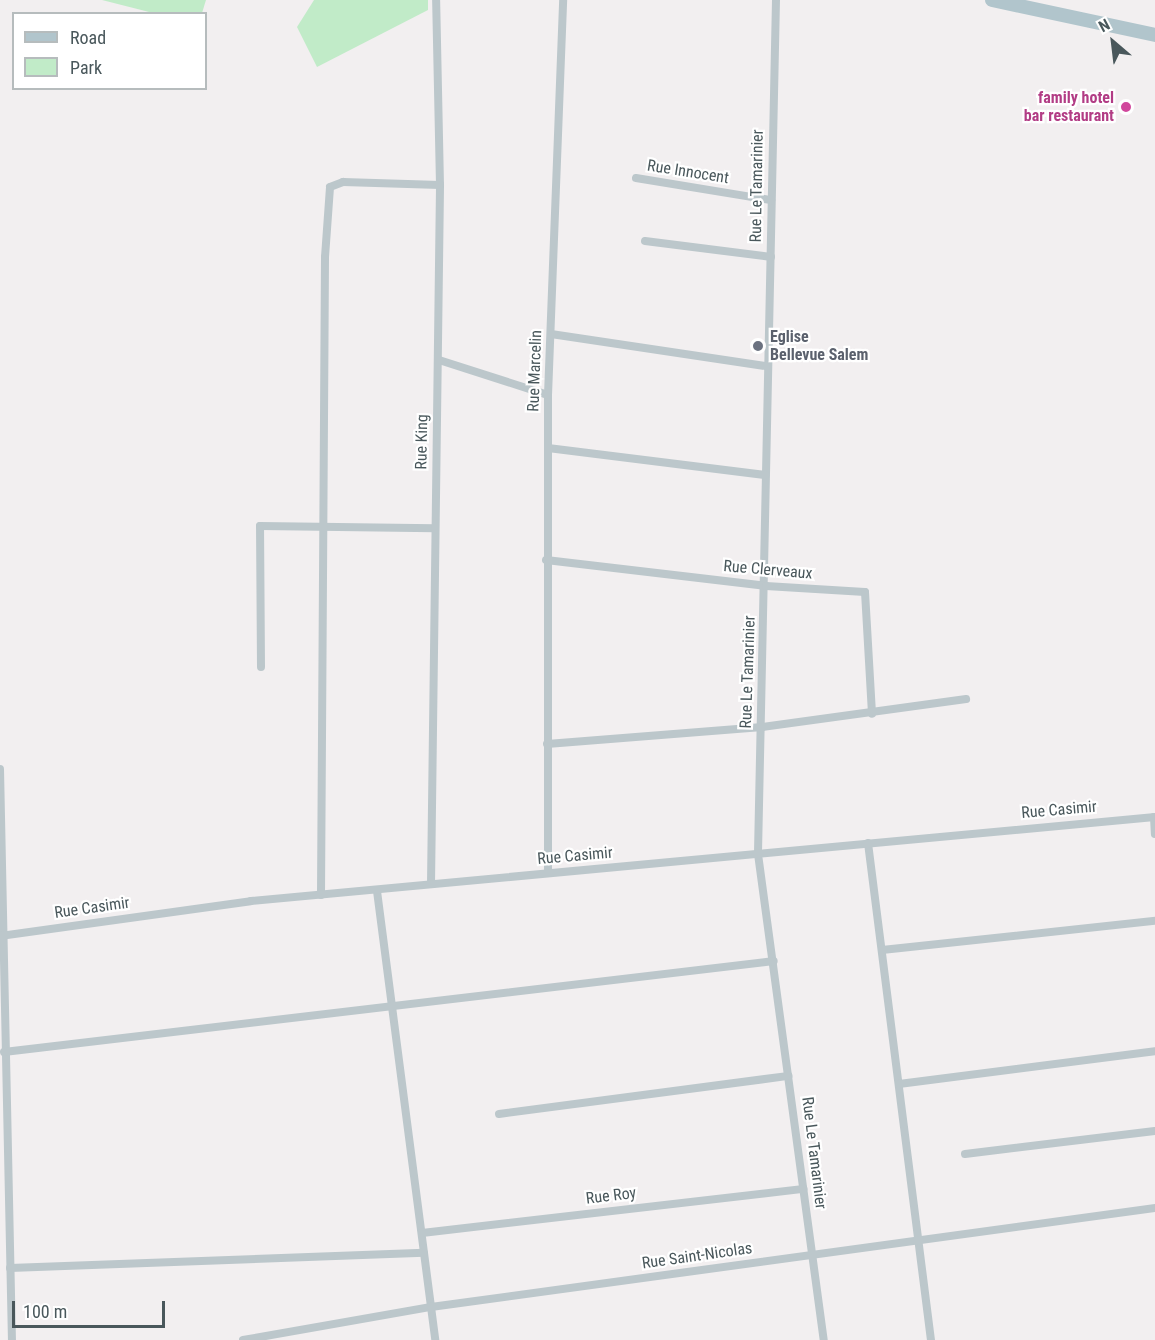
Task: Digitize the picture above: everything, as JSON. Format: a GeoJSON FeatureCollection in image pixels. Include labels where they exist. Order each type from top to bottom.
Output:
{"type":"FeatureCollection","features":[{"type":"Feature","properties":{"kind":"main road"},"geometry":{"type":"LineString","coordinates":[[992,0],[1049,6],[1155,34]]}},
{"type":"Feature","properties":{"kind":"street","name":"Rue King"},"geometry":{"type":"LineString","coordinates":[[431,884],[441,185],[436,0]]}},
{"type":"Feature","properties":{"kind":"street","name":"Rue Marcelin"},"geometry":{"type":"LineString","coordinates":[[548,873],[546,560],[548,395],[563,0]]}},
{"type":"Feature","properties":{"kind":"street","name":"Rue Le Tamarinier"},"geometry":{"type":"LineString","coordinates":[[776,0],[771,258],[766,366],[766,586],[758,854],[824,1340]]}},
{"type":"Feature","properties":{"kind":"street","name":"Rue Innocent"},"geometry":{"type":"LineString","coordinates":[[636,178],[771,200]]}},
{"type":"Feature","properties":{"kind":"street"},"geometry":{"type":"LineString","coordinates":[[321,895],[325,257],[330,188],[343,182],[441,185]]}},
{"type":"Feature","properties":{"kind":"street"},"geometry":{"type":"LineString","coordinates":[[645,241],[771,258]]}},
{"type":"Feature","properties":{"kind":"street"},"geometry":{"type":"LineString","coordinates":[[551,334],[766,366]]}},
{"type":"Feature","properties":{"kind":"street"},"geometry":{"type":"LineString","coordinates":[[439,360],[548,395]]}},
{"type":"Feature","properties":{"kind":"street"},"geometry":{"type":"LineString","coordinates":[[548,448],[765,475]]}},
{"type":"Feature","properties":{"kind":"street"},"geometry":{"type":"LineString","coordinates":[[261,667],[260,526],[435,528]]}},
{"type":"Feature","properties":{"kind":"street","name":"Rue Clerveaux"},"geometry":{"type":"LineString","coordinates":[[546,560],[766,586],[865,592],[872,714]]}},
{"type":"Feature","properties":{"kind":"street"},"geometry":{"type":"LineString","coordinates":[[547,744],[762,727],[872,714],[966,699]]}},
{"type":"Feature","properties":{"kind":"street"},"geometry":{"type":"LineString","coordinates":[[0,769],[4,1183],[12,1340]]}},
{"type":"Feature","properties":{"kind":"street"},"geometry":{"type":"LineString","coordinates":[[1154,817],[1155,834]]}},
{"type":"Feature","properties":{"kind":"street","name":"Rue Casimir"},"geometry":{"type":"LineString","coordinates":[[1,936],[321,895],[1154,817]]}},
{"type":"Feature","properties":{"kind":"street"},"geometry":{"type":"LineString","coordinates":[[868,843],[932,1340]]}},
{"type":"Feature","properties":{"kind":"street"},"geometry":{"type":"LineString","coordinates":[[377,891],[435,1340]]}},
{"type":"Feature","properties":{"kind":"street"},"geometry":{"type":"LineString","coordinates":[[882,950],[1155,921]]}},
{"type":"Feature","properties":{"kind":"street"},"geometry":{"type":"LineString","coordinates":[[4,1052],[391,1004],[774,961]]}},
{"type":"Feature","properties":{"kind":"street"},"geometry":{"type":"LineString","coordinates":[[899,1084],[1155,1050]]}},
{"type":"Feature","properties":{"kind":"street"},"geometry":{"type":"LineString","coordinates":[[499,1114],[789,1076]]}},
{"type":"Feature","properties":{"kind":"street"},"geometry":{"type":"LineString","coordinates":[[964,1154],[1155,1131]]}},
{"type":"Feature","properties":{"kind":"street","name":"Rue Roy"},"geometry":{"type":"LineString","coordinates":[[422,1233],[803,1189]]}},
{"type":"Feature","properties":{"kind":"street","name":"Rue Saint-Nicolas"},"geometry":{"type":"LineString","coordinates":[[243,1340],[431,1307],[1155,1208]]}},
{"type":"Feature","properties":{"kind":"street"},"geometry":{"type":"LineString","coordinates":[[10,1268],[424,1253]]}},
{"type":"Feature","properties":{"kind":"green space"},"geometry":{"type":"Polygon","coordinates":[[[102,0],[206,0],[202,12],[149,12],[102,0]]]}},
{"type":"Feature","properties":{"kind":"green space"},"geometry":{"type":"Polygon","coordinates":[[[314,0],[428,0],[428,10],[317,67],[297,27],[314,0]]]}},
{"type":"Feature","properties":{"kind":"place","name":"family hotel bar restaurant"},"geometry":{"type":"Point","coordinates":[1126,107]}},
{"type":"Feature","properties":{"kind":"place","name":"Eglise Bellevue Salem"},"geometry":{"type":"Point","coordinates":[758,346]}}]}
